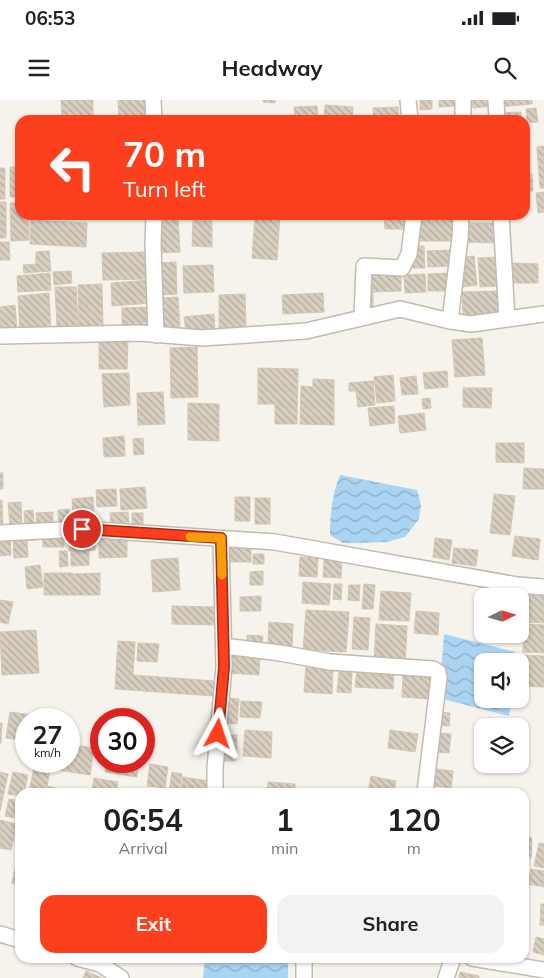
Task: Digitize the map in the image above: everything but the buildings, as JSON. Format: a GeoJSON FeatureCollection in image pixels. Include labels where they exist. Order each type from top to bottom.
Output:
{"type":"FeatureCollection","features":[{"type":"Feature","properties":{"kind":"street"},"geometry":{"type":"LineString","coordinates":[[153,100],[156,115]]}},
{"type":"Feature","properties":{"kind":"street"},"geometry":{"type":"LineString","coordinates":[[408,100],[410,115]]}},
{"type":"Feature","properties":{"kind":"street"},"geometry":{"type":"LineString","coordinates":[[463,100],[463,115]]}},
{"type":"Feature","properties":{"kind":"street"},"geometry":{"type":"LineString","coordinates":[[496,100],[496,115]]}},
{"type":"Feature","properties":{"kind":"street"},"geometry":{"type":"LineString","coordinates":[[154,220],[156,335]]}},
{"type":"Feature","properties":{"kind":"street"},"geometry":{"type":"LineString","coordinates":[[362,318],[364,266],[402,268],[409,254],[413,220]]}},
{"type":"Feature","properties":{"kind":"street"},"geometry":{"type":"LineString","coordinates":[[450,321],[461,220]]}},
{"type":"Feature","properties":{"kind":"street"},"geometry":{"type":"LineString","coordinates":[[501,220],[507,319]]}},
{"type":"Feature","properties":{"kind":"street"},"geometry":{"type":"LineString","coordinates":[[0,336],[138,333],[202,338],[306,331],[400,309],[471,324],[544,314]]}},
{"type":"Feature","properties":{"kind":"street"},"geometry":{"type":"LineString","coordinates":[[0,533],[82,529],[275,542],[517,585],[544,587]]}},
{"type":"Feature","properties":{"kind":"street"},"geometry":{"type":"LineString","coordinates":[[215,788],[224,646],[221,538]]}},
{"type":"Feature","properties":{"kind":"street"},"geometry":{"type":"LineString","coordinates":[[224,646],[330,662],[433,669],[438,672],[425,788]]}},
{"type":"Feature","properties":{"kind":"street"},"geometry":{"type":"LineString","coordinates":[[0,934],[15,938]]}},
{"type":"Feature","properties":{"kind":"street"},"geometry":{"type":"LineString","coordinates":[[96,963],[121,978]]}},
{"type":"Feature","properties":{"kind":"street"},"geometry":{"type":"LineString","coordinates":[[304,963],[304,978]]}},
{"type":"Feature","properties":{"kind":"street"},"geometry":{"type":"LineString","coordinates":[[446,978],[451,963]]}},
{"type":"Feature","properties":{"kind":"street"},"geometry":{"type":"LineString","coordinates":[[502,963],[544,970]]}},
{"type":"Feature","properties":{"kind":"water"},"geometry":{"type":"Polygon","coordinates":[[[340,475],[417,490],[421,505],[419,519],[405,537],[387,542],[343,543],[330,535],[332,505],[340,475]]]}},
{"type":"Feature","properties":{"kind":"water"},"geometry":{"type":"Polygon","coordinates":[[[444,634],[515,652],[474,653],[474,707],[439,698],[444,634]]]}},
{"type":"Feature","properties":{"kind":"water"},"geometry":{"type":"Polygon","coordinates":[[[478,708],[510,708],[509,716],[478,708]]]}},
{"type":"Feature","properties":{"kind":"water"},"geometry":{"type":"Polygon","coordinates":[[[204,963],[288,963],[288,978],[203,978],[204,963]]]}},
{"type":"Feature","properties":{"kind":"slow traffic"},"geometry":{"type":"LineString","coordinates":[[190,537],[221,538],[222,575]]}},
{"type":"Feature","properties":{"kind":"route"},"geometry":{"type":"LineString","coordinates":[[82,529],[221,538],[224,667],[218,734]]}}]}
